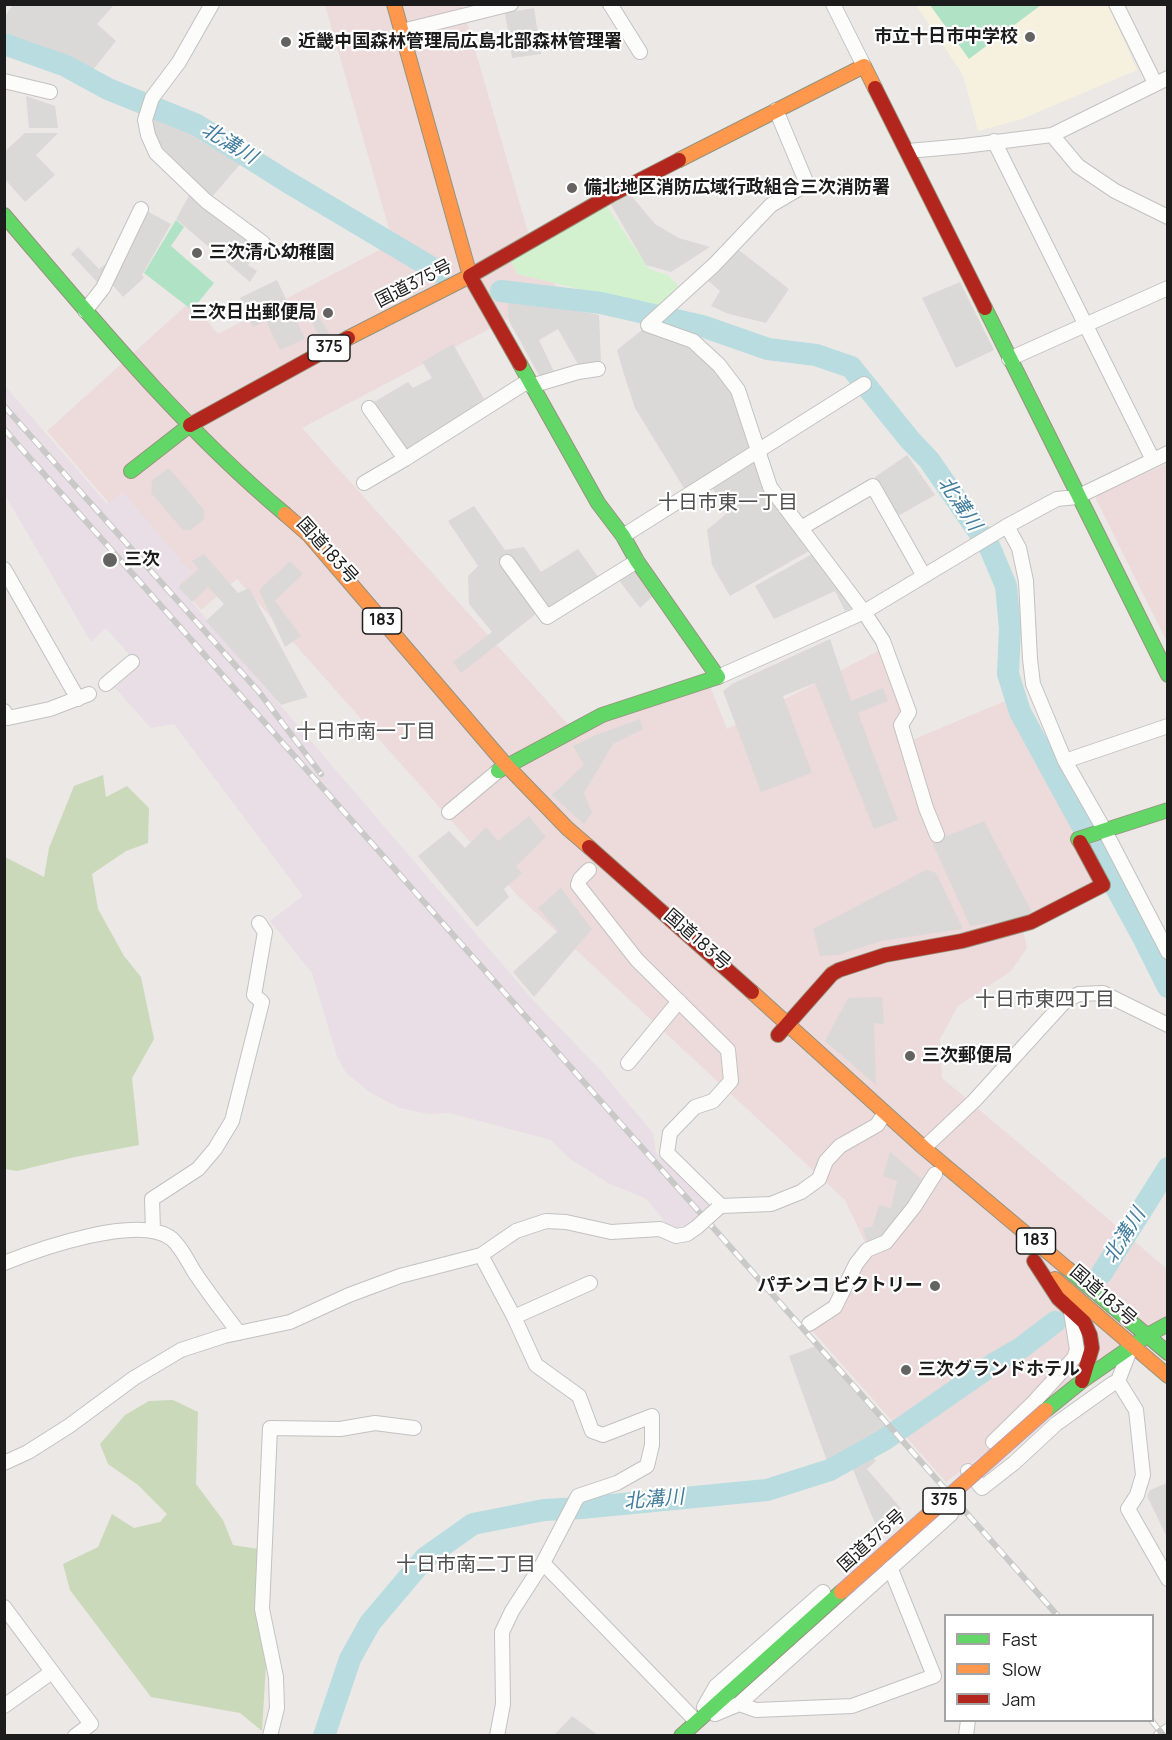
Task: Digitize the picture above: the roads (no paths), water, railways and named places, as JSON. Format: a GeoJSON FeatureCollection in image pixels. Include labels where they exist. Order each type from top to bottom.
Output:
{"type":"FeatureCollection","features":[{"type":"Feature","properties":{"kind":"main road","name":"国道375号"},"geometry":{"type":"LineString","coordinates":[[131,471],[190,425],[342,341],[470,276],[394,4]]}},
{"type":"Feature","properties":{"kind":"main road"},"geometry":{"type":"LineString","coordinates":[[502,768],[602,716],[718,677],[623,536],[598,503],[530,384],[502,329],[470,276],[611,195],[864,66],[1167,675]]}},
{"type":"Feature","properties":{"kind":"main road","name":"国道183号"},"geometry":{"type":"LineString","coordinates":[[4,215],[85,311],[190,425],[250,485],[309,535],[567,847]]}},
{"type":"Feature","properties":{"kind":"main road","name":"国道183号"},"geometry":{"type":"LineString","coordinates":[[250,485],[287,534]]}},
{"type":"Feature","properties":{"kind":"main road","name":"国道183号"},"geometry":{"type":"LineString","coordinates":[[365,622],[502,768],[567,828],[924,1148],[1167,1353]]}},
{"type":"Feature","properties":{"kind":"main road"},"geometry":{"type":"LineString","coordinates":[[778,1035],[832,974],[839,970],[885,955],[962,941],[1031,921],[1103,885],[1078,839],[1167,810]]}},
{"type":"Feature","properties":{"kind":"main road","name":"183"},"geometry":{"type":"LineString","coordinates":[[902,1146],[998,1228]]}},
{"type":"Feature","properties":{"kind":"main road","name":"国道183号"},"geometry":{"type":"LineString","coordinates":[[1071,1310],[1058,1298],[1030,1257],[1167,1376]]}},
{"type":"Feature","properties":{"kind":"main road"},"geometry":{"type":"LineString","coordinates":[[1071,1310],[1084,1322],[1090,1335],[1092,1348],[1082,1381]]}},
{"type":"Feature","properties":{"kind":"main road","name":"国道375号"},"geometry":{"type":"LineString","coordinates":[[681,1736],[1046,1410],[1132,1345],[1167,1324]]}},
{"type":"Feature","properties":{"kind":"street"},"geometry":{"type":"LineString","coordinates":[[212,4],[179,62],[149,108],[145,120],[148,135],[156,153],[206,201],[263,243]]}},
{"type":"Feature","properties":{"kind":"street"},"geometry":{"type":"LineString","coordinates":[[402,31],[511,4]]}},
{"type":"Feature","properties":{"kind":"street"},"geometry":{"type":"LineString","coordinates":[[610,4],[640,52]]}},
{"type":"Feature","properties":{"kind":"street"},"geometry":{"type":"LineString","coordinates":[[833,4],[864,66]]}},
{"type":"Feature","properties":{"kind":"street"},"geometry":{"type":"LineString","coordinates":[[908,151],[964,147],[994,141],[1052,135],[1161,81],[1116,4]]}},
{"type":"Feature","properties":{"kind":"street"},"geometry":{"type":"LineString","coordinates":[[4,81],[50,92]]}},
{"type":"Feature","properties":{"kind":"street"},"geometry":{"type":"LineString","coordinates":[[776,110],[807,184],[771,205],[714,265],[648,326],[693,341],[719,365],[738,390],[770,487],[864,612],[882,641],[909,712],[901,724],[926,808],[937,835]]}},
{"type":"Feature","properties":{"kind":"street"},"geometry":{"type":"LineString","coordinates":[[1052,135],[1078,166],[1115,191],[1167,217]]}},
{"type":"Feature","properties":{"kind":"street"},"geometry":{"type":"LineString","coordinates":[[994,141],[1153,460]]}},
{"type":"Feature","properties":{"kind":"street"},"geometry":{"type":"LineString","coordinates":[[85,311],[103,288],[141,208]]}},
{"type":"Feature","properties":{"kind":"street"},"geometry":{"type":"LineString","coordinates":[[1010,359],[1167,288]]}},
{"type":"Feature","properties":{"kind":"street"},"geometry":{"type":"LineString","coordinates":[[364,483],[530,384],[598,369]]}},
{"type":"Feature","properties":{"kind":"street"},"geometry":{"type":"LineString","coordinates":[[623,536],[864,384]]}},
{"type":"Feature","properties":{"kind":"street"},"geometry":{"type":"LineString","coordinates":[[369,408],[405,459]]}},
{"type":"Feature","properties":{"kind":"street"},"geometry":{"type":"LineString","coordinates":[[718,677],[864,612],[1007,526],[1057,499],[1077,497],[1167,453]]}},
{"type":"Feature","properties":{"kind":"street"},"geometry":{"type":"LineString","coordinates":[[801,528],[873,486],[924,576]]}},
{"type":"Feature","properties":{"kind":"street"},"geometry":{"type":"LineString","coordinates":[[1007,526],[1020,548],[1026,581],[1033,684],[1065,761],[1105,831],[1167,952]]}},
{"type":"Feature","properties":{"kind":"street"},"geometry":{"type":"LineString","coordinates":[[507,562],[547,617],[638,561]]}},
{"type":"Feature","properties":{"kind":"street"},"geometry":{"type":"LineString","coordinates":[[4,711],[8,718],[50,709],[84,696],[7,579]]}},
{"type":"Feature","properties":{"kind":"street"},"geometry":{"type":"LineString","coordinates":[[106,684],[132,662]]}},
{"type":"Feature","properties":{"kind":"street"},"geometry":{"type":"LineString","coordinates":[[1065,761],[1167,726]]}},
{"type":"Feature","properties":{"kind":"street"},"geometry":{"type":"LineString","coordinates":[[449,812],[502,768]]}},
{"type":"Feature","properties":{"kind":"street"},"geometry":{"type":"LineString","coordinates":[[590,870],[580,879],[578,885],[637,960],[728,1050],[731,1081],[713,1101],[695,1107],[670,1133],[667,1153],[719,1208]]}},
{"type":"Feature","properties":{"kind":"street"},"geometry":{"type":"LineString","coordinates":[[153,1231],[152,1199],[198,1170],[215,1149],[232,1121],[262,1002],[254,995],[265,932],[259,923]]}},
{"type":"Feature","properties":{"kind":"street"},"geometry":{"type":"LineString","coordinates":[[924,1148],[974,1101],[1065,1001],[1079,994],[1103,993],[1167,1025]]}},
{"type":"Feature","properties":{"kind":"street"},"geometry":{"type":"LineString","coordinates":[[628,1063],[679,1001]]}},
{"type":"Feature","properties":{"kind":"street"},"geometry":{"type":"LineString","coordinates":[[4,1463],[36,1447],[134,1378],[181,1350],[238,1333],[290,1322],[349,1295],[400,1276],[481,1256],[516,1232],[546,1221],[566,1222],[611,1232],[660,1229],[676,1236],[687,1234],[719,1208],[771,1203],[801,1192],[819,1179],[826,1161],[840,1146],[877,1125],[885,1113]]}},
{"type":"Feature","properties":{"kind":"street"},"geometry":{"type":"LineString","coordinates":[[809,1324],[835,1307],[856,1264],[867,1250],[886,1242],[914,1207],[935,1174]]}},
{"type":"Feature","properties":{"kind":"street"},"geometry":{"type":"LineString","coordinates":[[4,1263],[40,1249],[95,1236],[125,1230],[153,1231],[171,1239],[182,1252],[238,1333]]}},
{"type":"Feature","properties":{"kind":"street"},"geometry":{"type":"LineString","coordinates":[[481,1256],[536,1365],[579,1396],[592,1431],[603,1435],[652,1416],[652,1445],[647,1466],[617,1483],[578,1496],[543,1563],[512,1611],[502,1632],[503,1704],[497,1736]]}},
{"type":"Feature","properties":{"kind":"street"},"geometry":{"type":"LineString","coordinates":[[513,1317],[590,1283]]}},
{"type":"Feature","properties":{"kind":"street"},"geometry":{"type":"LineString","coordinates":[[1071,1310],[1077,1350],[1074,1358],[1034,1402],[960,1472],[982,1488],[1014,1463],[1056,1424],[1118,1381],[1132,1345]]}},
{"type":"Feature","properties":{"kind":"street"},"geometry":{"type":"LineString","coordinates":[[1118,1381],[1136,1410],[1143,1475],[1137,1495],[1128,1509],[1167,1580]]}},
{"type":"Feature","properties":{"kind":"street"},"geometry":{"type":"LineString","coordinates":[[270,1736],[277,1708],[276,1677],[262,1609],[270,1428],[340,1429],[375,1423],[414,1428]]}},
{"type":"Feature","properties":{"kind":"street"},"geometry":{"type":"LineString","coordinates":[[696,1721],[716,1686],[935,1495]]}},
{"type":"Feature","properties":{"kind":"street"},"geometry":{"type":"LineString","coordinates":[[696,1721],[739,1704],[951,1514]]}},
{"type":"Feature","properties":{"kind":"street"},"geometry":{"type":"LineString","coordinates":[[543,1563],[696,1721]]}},
{"type":"Feature","properties":{"kind":"street"},"geometry":{"type":"LineString","coordinates":[[739,1704],[756,1710],[852,1706],[940,1676],[890,1568]]}},
{"type":"Feature","properties":{"kind":"street"},"geometry":{"type":"LineString","coordinates":[[7,1616],[91,1724],[75,1736]]}},
{"type":"Feature","properties":{"kind":"street"},"geometry":{"type":"LineString","coordinates":[[4,1706],[52,1672]]}},
{"type":"Feature","properties":{"kind":"street"},"geometry":{"type":"LineString","coordinates":[[1161,1736],[1167,1731]]}},
{"type":"Feature","properties":{"kind":"waterway","name":"北溝川"},"geometry":{"type":"LineString","coordinates":[[4,44],[66,66],[108,89],[197,125],[439,272]]}},
{"type":"Feature","properties":{"kind":"waterway","name":"北溝川"},"geometry":{"type":"LineString","coordinates":[[501,291],[601,303],[702,326],[768,349],[816,355],[851,367],[929,460],[990,548],[1006,586],[1010,628],[1008,674],[1020,712],[1168,987]]}},
{"type":"Feature","properties":{"kind":"waterway","name":"北溝川"},"geometry":{"type":"LineString","coordinates":[[1102,1273],[1168,1168]]}},
{"type":"Feature","properties":{"kind":"waterway","name":"北溝川"},"geometry":{"type":"LineString","coordinates":[[324,1736],[350,1659],[370,1623],[425,1558],[473,1524],[544,1510],[767,1490],[830,1470],[884,1440],[995,1363],[1021,1348],[1055,1322]]}},
{"type":"Feature","properties":{"kind":"railway"},"geometry":{"type":"LineString","coordinates":[[4,406],[259,692],[321,774]]}},
{"type":"Feature","properties":{"kind":"railway"},"geometry":{"type":"LineString","coordinates":[[4,429],[1056,1614]]}},
{"type":"Feature","properties":{"kind":"railway"},"geometry":{"type":"LineString","coordinates":[[1153,1722],[1164,1736]]}},
{"type":"Feature","properties":{"kind":"place","name":"市立十日市中学校"},"geometry":{"type":"Point","coordinates":[1030,37]}},
{"type":"Feature","properties":{"kind":"place","name":"近畿中国森林管理局広島北部森林管理署"},"geometry":{"type":"Point","coordinates":[286,42]}},
{"type":"Feature","properties":{"kind":"place","name":"備北地区消防広域行政組合三次消防署"},"geometry":{"type":"Point","coordinates":[572,188]}},
{"type":"Feature","properties":{"kind":"place","name":"三次清心幼稚園"},"geometry":{"type":"Point","coordinates":[197,253]}},
{"type":"Feature","properties":{"kind":"place","name":"三次日出郵便局"},"geometry":{"type":"Point","coordinates":[328,313]}},
{"type":"Feature","properties":{"kind":"place","name":"三次"},"geometry":{"type":"Point","coordinates":[110,560]}},
{"type":"Feature","properties":{"kind":"place","name":"三次郵便局"},"geometry":{"type":"Point","coordinates":[910,1056]}},
{"type":"Feature","properties":{"kind":"place","name":"パチンコ ビクトリー"},"geometry":{"type":"Point","coordinates":[935,1286]}},
{"type":"Feature","properties":{"kind":"place","name":"三次グランドホテル"},"geometry":{"type":"Point","coordinates":[906,1370]}},
{"type":"Feature","properties":{"kind":"district","name":"十日市東一丁目"},"geometry":{"type":"Point","coordinates":[728,503]}},
{"type":"Feature","properties":{"kind":"district","name":"十日市南一丁目"},"geometry":{"type":"Point","coordinates":[366,732]}},
{"type":"Feature","properties":{"kind":"district","name":"十日市東四丁目"},"geometry":{"type":"Point","coordinates":[1045,1000]}},
{"type":"Feature","properties":{"kind":"district","name":"十日市南二丁目"},"geometry":{"type":"Point","coordinates":[466,1565]}}]}
